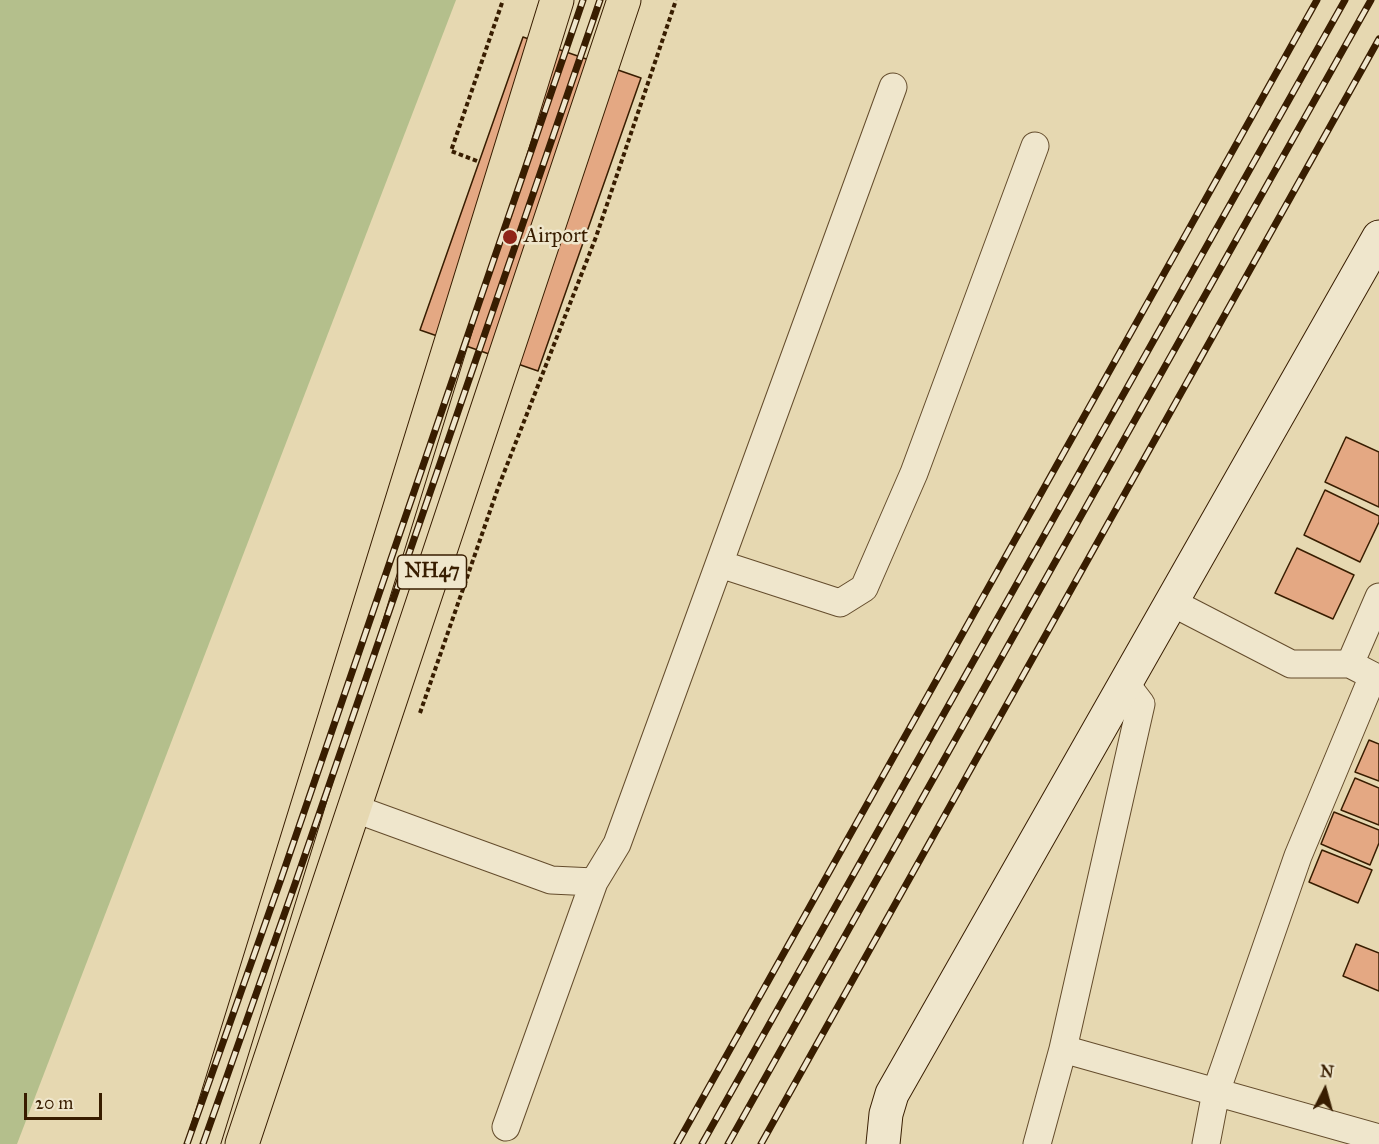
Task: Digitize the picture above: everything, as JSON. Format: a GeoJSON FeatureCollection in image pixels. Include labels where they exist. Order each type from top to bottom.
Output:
{"type":"FeatureCollection","features":[{"type":"Feature","properties":{"kind":"highway","name":"NH47"},"geometry":{"type":"LineString","coordinates":[[203,1144],[557,0]]}},
{"type":"Feature","properties":{"kind":"highway","name":"NH47"},"geometry":{"type":"LineString","coordinates":[[242,1144],[624,0]]}},
{"type":"Feature","properties":{"kind":"street"},"geometry":{"type":"LineString","coordinates":[[506,1127],[594,882],[617,844],[893,87]]}},
{"type":"Feature","properties":{"kind":"street"},"geometry":{"type":"LineString","coordinates":[[720,564],[840,603],[864,588],[914,473],[1035,146]]}},
{"type":"Feature","properties":{"kind":"street"},"geometry":{"type":"LineString","coordinates":[[883,1144],[886,1114],[892,1094],[1379,237]]}},
{"type":"Feature","properties":{"kind":"street"},"geometry":{"type":"LineString","coordinates":[[1206,1144],[1216,1092],[1298,856],[1367,673],[1379,597]]}},
{"type":"Feature","properties":{"kind":"street"},"geometry":{"type":"LineString","coordinates":[[1171,602],[1291,664],[1367,673]]}},
{"type":"Feature","properties":{"kind":"street"},"geometry":{"type":"LineString","coordinates":[[1037,1144],[1063,1049],[1141,704],[1125,683]]}},
{"type":"Feature","properties":{"kind":"street"},"geometry":{"type":"LineString","coordinates":[[353,808],[551,880],[594,882]]}},
{"type":"Feature","properties":{"kind":"street"},"geometry":{"type":"LineString","coordinates":[[1063,1049],[1379,1138]]}},
{"type":"Feature","properties":{"kind":"path"},"geometry":{"type":"LineString","coordinates":[[503,0],[451,151],[504,172]]}},
{"type":"Feature","properties":{"kind":"path"},"geometry":{"type":"LineString","coordinates":[[417,720],[498,488],[596,237],[676,0]]}},
{"type":"Feature","properties":{"kind":"green space"},"geometry":{"type":"Polygon","coordinates":[[[0,0],[456,0],[17,1144],[0,1144],[0,0]]]}},
{"type":"Feature","properties":{"kind":"building"},"geometry":{"type":"Polygon","coordinates":[[[523,37],[641,78],[538,371],[420,330],[523,37]]]}},
{"type":"Feature","properties":{"kind":"building"},"geometry":{"type":"Polygon","coordinates":[[[1346,437],[1379,452],[1379,507],[1325,482],[1346,437]]]}},
{"type":"Feature","properties":{"kind":"building"},"geometry":{"type":"Polygon","coordinates":[[[1325,490],[1379,516],[1379,522],[1360,562],[1304,535],[1325,490]]]}},
{"type":"Feature","properties":{"kind":"building"},"geometry":{"type":"Polygon","coordinates":[[[1297,548],[1354,575],[1333,619],[1275,593],[1297,548]]]}},
{"type":"Feature","properties":{"kind":"building"},"geometry":{"type":"Polygon","coordinates":[[[1369,740],[1379,744],[1379,781],[1355,772],[1369,740]]]}},
{"type":"Feature","properties":{"kind":"building"},"geometry":{"type":"Polygon","coordinates":[[[1355,778],[1379,788],[1379,825],[1341,810],[1355,778]]]}},
{"type":"Feature","properties":{"kind":"building"},"geometry":{"type":"Polygon","coordinates":[[[1334,812],[1379,830],[1379,843],[1370,865],[1321,844],[1334,812]]]}},
{"type":"Feature","properties":{"kind":"building"},"geometry":{"type":"Polygon","coordinates":[[[1322,850],[1372,870],[1358,903],[1309,882],[1322,850]]]}},
{"type":"Feature","properties":{"kind":"building"},"geometry":{"type":"Polygon","coordinates":[[[1356,944],[1379,953],[1379,991],[1343,976],[1356,944]]]}},
{"type":"Feature","properties":{"kind":"railway"},"geometry":{"type":"LineString","coordinates":[[187,1144],[281,879],[583,0]]}},
{"type":"Feature","properties":{"kind":"railway"},"geometry":{"type":"LineString","coordinates":[[203,1144],[600,0]]}},
{"type":"Feature","properties":{"kind":"railway"},"geometry":{"type":"LineString","coordinates":[[677,1144],[1317,0]]}},
{"type":"Feature","properties":{"kind":"railway"},"geometry":{"type":"LineString","coordinates":[[702,1144],[1345,0]]}},
{"type":"Feature","properties":{"kind":"railway"},"geometry":{"type":"LineString","coordinates":[[728,1144],[1371,0]]}},
{"type":"Feature","properties":{"kind":"railway"},"geometry":{"type":"LineString","coordinates":[[761,1144],[1379,39]]}},
{"type":"Feature","properties":{"kind":"place","name":"Airport"},"geometry":{"type":"Point","coordinates":[510,237]}}]}
